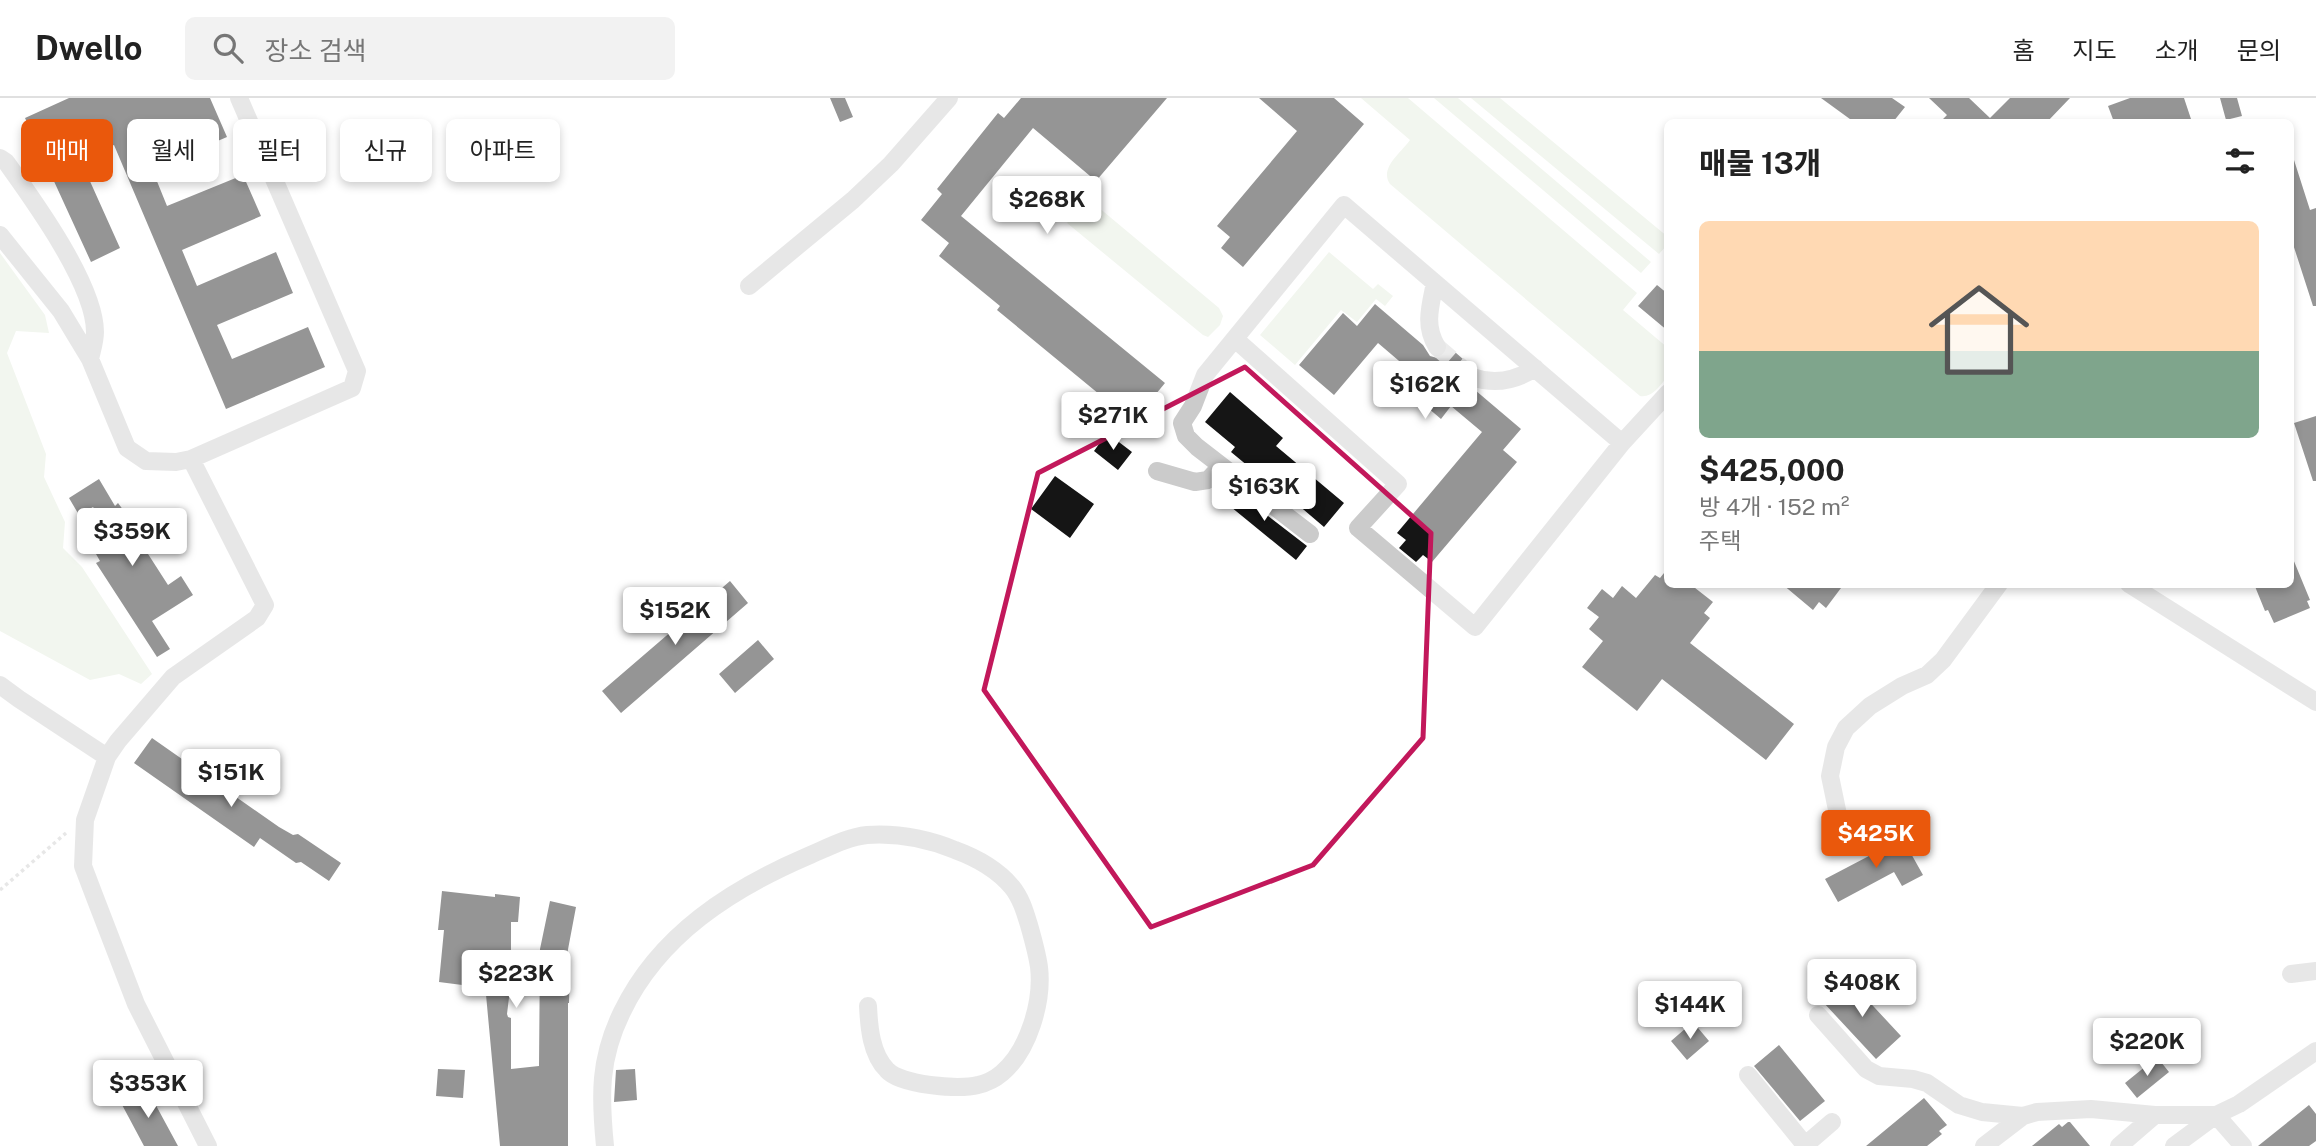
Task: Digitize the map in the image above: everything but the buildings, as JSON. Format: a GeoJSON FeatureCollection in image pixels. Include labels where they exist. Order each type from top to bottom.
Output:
{"type":"FeatureCollection","features":[{"type":"Feature","properties":{"kind":"street"},"geometry":{"type":"LineString","coordinates":[[0,235],[61,311],[90,359],[127,448],[146,461],[176,462],[191,459],[352,388],[357,371],[239,98]]}},
{"type":"Feature","properties":{"kind":"street"},"geometry":{"type":"LineString","coordinates":[[749,286],[863,191],[891,164],[949,98]]}},
{"type":"Feature","properties":{"kind":"street"},"geometry":{"type":"LineString","coordinates":[[0,158],[6,162],[47,218],[84,289],[95,331],[90,359]]}},
{"type":"Feature","properties":{"kind":"street"},"geometry":{"type":"LineString","coordinates":[[1310,534],[1186,436],[1182,423],[1193,406],[1205,375],[1344,205],[1622,443]]}},
{"type":"Feature","properties":{"kind":"street"},"geometry":{"type":"LineString","coordinates":[[1436,283],[1429,312],[1429,330],[1437,347]]}},
{"type":"Feature","properties":{"kind":"street"},"geometry":{"type":"LineString","coordinates":[[1235,339],[1398,484],[1358,528],[1475,627],[1622,443],[1664,397]]}},
{"type":"Feature","properties":{"kind":"street"},"geometry":{"type":"LineString","coordinates":[[1472,377],[1485,382],[1510,380],[1535,368]]}},
{"type":"Feature","properties":{"kind":"street"},"geometry":{"type":"LineString","coordinates":[[191,459],[265,605],[257,618],[173,677],[118,741],[107,757],[85,820],[83,866],[136,1004],[208,1146]]}},
{"type":"Feature","properties":{"kind":"street"},"geometry":{"type":"LineString","coordinates":[[1157,471],[1195,482],[1208,480],[1221,466]]}},
{"type":"Feature","properties":{"kind":"street"},"geometry":{"type":"LineString","coordinates":[[1842,834],[1830,776],[1836,747],[1846,728],[1870,705],[1927,675],[1943,660],[1996,588]]}},
{"type":"Feature","properties":{"kind":"street"},"geometry":{"type":"LineString","coordinates":[[2135,588],[2316,702]]}},
{"type":"Feature","properties":{"kind":"street"},"geometry":{"type":"LineString","coordinates":[[0,685],[107,757]]}},
{"type":"Feature","properties":{"kind":"street"},"geometry":{"type":"LineString","coordinates":[[605,1146],[601,1089],[603,1063],[622,1012],[639,982],[682,931],[736,892],[777,870],[846,840],[865,835],[935,842],[962,852],[999,873],[1013,888],[1021,902],[1039,969],[1032,1023],[1022,1048],[1003,1073],[991,1080],[966,1087],[896,1078],[886,1070],[872,1043],[868,1006]]}},
{"type":"Feature","properties":{"kind":"street"},"geometry":{"type":"LineString","coordinates":[[2291,974],[2316,971]]}},
{"type":"Feature","properties":{"kind":"street"},"geometry":{"type":"LineString","coordinates":[[1818,1016],[1866,1069],[1879,1076],[1927,1083],[1959,1105],[1982,1112],[2023,1116],[2054,1110],[2091,1109],[2155,1115],[2216,1115],[2243,1146]]}},
{"type":"Feature","properties":{"kind":"street"},"geometry":{"type":"LineString","coordinates":[[2174,1146],[2216,1115],[2239,1104],[2316,1051]]}},
{"type":"Feature","properties":{"kind":"street"},"geometry":{"type":"LineString","coordinates":[[1748,1075],[1804,1145],[1832,1122]]}},
{"type":"Feature","properties":{"kind":"street"},"geometry":{"type":"LineString","coordinates":[[2119,1146],[2155,1115]]}},
{"type":"Feature","properties":{"kind":"street"},"geometry":{"type":"LineString","coordinates":[[1984,1146],[2023,1116]]}},
{"type":"Feature","properties":{"kind":"path"},"geometry":{"type":"LineString","coordinates":[[0,890],[51,844],[85,820]]}},
{"type":"Feature","properties":{"kind":"highlighted area"},"geometry":{"type":"Polygon","coordinates":[[[1245,367],[1431,533],[1423,738],[1313,865],[1151,927],[984,690],[1038,473],[1245,367]]]}},
{"type":"Feature","properties":{"kind":"green space"},"geometry":{"type":"Polygon","coordinates":[[[1361,98],[1408,98],[1637,293],[1623,310],[1664,345],[1664,381],[1656,390],[1649,395],[1640,396],[1390,184],[1387,178],[1389,166],[1410,140],[1361,98]]]}},
{"type":"Feature","properties":{"kind":"green space"},"geometry":{"type":"Polygon","coordinates":[[[1434,98],[1458,98],[1651,262],[1641,273],[1434,98]]]}},
{"type":"Feature","properties":{"kind":"green space"},"geometry":{"type":"Polygon","coordinates":[[[1471,98],[1500,98],[1664,234],[1664,248],[1659,254],[1471,98]]]}},
{"type":"Feature","properties":{"kind":"green space"},"geometry":{"type":"Polygon","coordinates":[[[1089,203],[1098,207],[1219,308],[1223,316],[1220,325],[1208,337],[1067,223],[1081,205],[1089,203]]]}},
{"type":"Feature","properties":{"kind":"green space"},"geometry":{"type":"Polygon","coordinates":[[[1329,252],[1373,289],[1378,284],[1393,296],[1385,306],[1376,299],[1357,322],[1341,310],[1295,365],[1260,335],[1329,252]]]}},
{"type":"Feature","properties":{"kind":"green space"},"geometry":{"type":"Polygon","coordinates":[[[0,253],[45,315],[49,333],[16,331],[7,353],[46,454],[44,477],[65,522],[63,548],[82,567],[152,674],[141,684],[119,674],[90,680],[0,631],[0,253]]]}},
{"type":"Feature","properties":{"kind":"tunnel"},"geometry":{"type":"LineString","coordinates":[[1437,347],[1472,377]]}}]}
